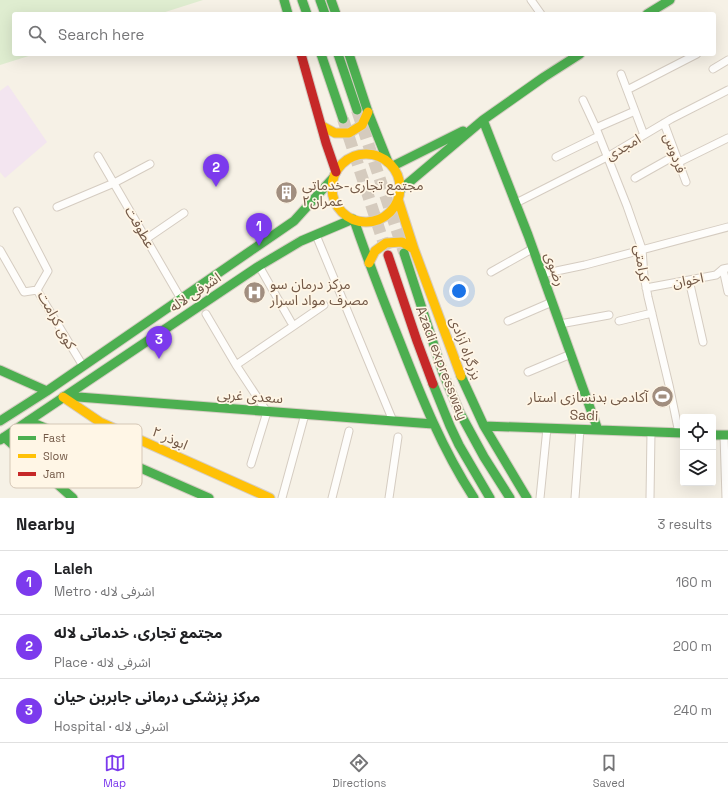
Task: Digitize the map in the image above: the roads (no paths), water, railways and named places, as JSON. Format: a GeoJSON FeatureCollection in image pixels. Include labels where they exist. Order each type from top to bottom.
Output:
{"type":"FeatureCollection","features":[{"type":"Feature","properties":{"kind":"main road"},"geometry":{"type":"LineString","coordinates":[[284,0],[287,12]]}},
{"type":"Feature","properties":{"kind":"main road"},"geometry":{"type":"LineString","coordinates":[[302,0],[306,12]]}},
{"type":"Feature","properties":{"kind":"main road"},"geometry":{"type":"LineString","coordinates":[[320,0],[324,12]]}},
{"type":"Feature","properties":{"kind":"main road"},"geometry":{"type":"LineString","coordinates":[[331,0],[335,12]]}},
{"type":"Feature","properties":{"kind":"main road"},"geometry":{"type":"LineString","coordinates":[[650,12],[670,0]]}},
{"type":"Feature","properties":{"kind":"main road"},"geometry":{"type":"LineString","coordinates":[[302,56],[322,126],[334,175]]}},
{"type":"Feature","properties":{"kind":"main road"},"geometry":{"type":"LineString","coordinates":[[322,56],[343,119]]}},
{"type":"Feature","properties":{"kind":"main road"},"geometry":{"type":"LineString","coordinates":[[339,56],[357,110]]}},
{"type":"Feature","properties":{"kind":"main road"},"geometry":{"type":"LineString","coordinates":[[350,56],[368,112],[390,164]]}},
{"type":"Feature","properties":{"kind":"main road"},"geometry":{"type":"LineString","coordinates":[[399,194],[483,120],[575,56]]}},
{"type":"Feature","properties":{"kind":"main road"},"geometry":{"type":"LineString","coordinates":[[322,126],[334,133],[349,133],[362,125],[368,112]]}},
{"type":"Feature","properties":{"kind":"main road"},"geometry":{"type":"LineString","coordinates":[[390,164],[430,148],[483,120]]}},
{"type":"Feature","properties":{"kind":"main road","name":"رضوی"},"geometry":{"type":"LineString","coordinates":[[483,120],[516,203],[598,430]]}},
{"type":"Feature","properties":{"kind":"main road"},"geometry":{"type":"LineString","coordinates":[[368,154],[379,156],[390,164],[396,171],[399,180],[399,194],[393,209],[385,216],[375,221],[364,222],[353,220],[344,214],[337,206],[333,196],[332,186],[334,175],[340,166],[348,159],[358,155],[368,154]]}},
{"type":"Feature","properties":{"kind":"main road","name":"اشرفی لاله"},"geometry":{"type":"LineString","coordinates":[[0,421],[47,391],[294,221],[334,175]]}},
{"type":"Feature","properties":{"kind":"main road","name":"بزرگراه آزادی"},"geometry":{"type":"LineString","coordinates":[[399,194],[414,249],[462,379],[484,426],[527,498]]}},
{"type":"Feature","properties":{"kind":"main road"},"geometry":{"type":"LineString","coordinates":[[353,220],[416,384],[433,424],[461,478],[474,498]]}},
{"type":"Feature","properties":{"kind":"main road","name":"اشرفی لاله"},"geometry":{"type":"LineString","coordinates":[[23,424],[259,266],[301,241],[353,220]]}},
{"type":"Feature","properties":{"kind":"main road"},"geometry":{"type":"LineString","coordinates":[[369,263],[375,251],[386,243],[402,242],[414,249]]}},
{"type":"Feature","properties":{"kind":"main road","name":"Azadi expressway"},"geometry":{"type":"LineString","coordinates":[[404,253],[443,373],[460,413],[484,457],[510,498]]}},
{"type":"Feature","properties":{"kind":"main road","name":"Azadi expressway"},"geometry":{"type":"LineString","coordinates":[[388,255],[430,379],[450,428],[472,469],[490,498]]}},
{"type":"Feature","properties":{"kind":"main road"},"geometry":{"type":"LineString","coordinates":[[0,370],[47,391]]}},
{"type":"Feature","properties":{"kind":"main road","name":"سعدی غربی"},"geometry":{"type":"LineString","coordinates":[[64,397],[433,424]]}},
{"type":"Feature","properties":{"kind":"main road","name":"ابوذر ۲"},"geometry":{"type":"LineString","coordinates":[[64,397],[104,424]]}},
{"type":"Feature","properties":{"kind":"main road"},"geometry":{"type":"LineString","coordinates":[[28,421],[35,424]]}},
{"type":"Feature","properties":{"kind":"main road","name":"Sadi"},"geometry":{"type":"LineString","coordinates":[[484,426],[680,433]]}},
{"type":"Feature","properties":{"kind":"main road"},"geometry":{"type":"LineString","coordinates":[[2,438],[10,445]]}},
{"type":"Feature","properties":{"kind":"main road","name":"ابوذر ۲"},"geometry":{"type":"LineString","coordinates":[[142,441],[270,498]]}},
{"type":"Feature","properties":{"kind":"main road"},"geometry":{"type":"LineString","coordinates":[[142,469],[209,498]]}},
{"type":"Feature","properties":{"kind":"main road"},"geometry":{"type":"LineString","coordinates":[[61,488],[73,498]]}},
{"type":"Feature","properties":{"kind":"street"},"geometry":{"type":"LineString","coordinates":[[531,0],[540,12]]}},
{"type":"Feature","properties":{"kind":"street"},"geometry":{"type":"LineString","coordinates":[[627,90],[693,56]]}},
{"type":"Feature","properties":{"kind":"street"},"geometry":{"type":"LineString","coordinates":[[713,69],[728,60]]}},
{"type":"Feature","properties":{"kind":"street"},"geometry":{"type":"LineString","coordinates":[[621,74],[644,135]]}},
{"type":"Feature","properties":{"kind":"street","name":"امجدی"},"geometry":{"type":"LineString","coordinates":[[516,203],[608,156],[664,123],[728,90]]}},
{"type":"Feature","properties":{"kind":"street","name":"کرامتی"},"geometry":{"type":"LineString","coordinates":[[583,100],[608,156],[642,249],[646,288],[680,429]]}},
{"type":"Feature","properties":{"kind":"street"},"geometry":{"type":"LineString","coordinates":[[596,128],[635,111]]}},
{"type":"Feature","properties":{"kind":"street","name":"فردوس"},"geometry":{"type":"LineString","coordinates":[[664,123],[686,182]]}},
{"type":"Feature","properties":{"kind":"street"},"geometry":{"type":"LineString","coordinates":[[556,157],[599,136]]}},
{"type":"Feature","properties":{"kind":"street"},"geometry":{"type":"LineString","coordinates":[[635,178],[728,138]]}},
{"type":"Feature","properties":{"kind":"street","name":"عطوفت"},"geometry":{"type":"LineString","coordinates":[[98,156],[181,299]]}},
{"type":"Feature","properties":{"kind":"street"},"geometry":{"type":"LineString","coordinates":[[57,207],[114,183],[150,164]]}},
{"type":"Feature","properties":{"kind":"street","name":"کوی کرامت"},"geometry":{"type":"LineString","coordinates":[[17,211],[48,272],[37,290],[83,366]]}},
{"type":"Feature","properties":{"kind":"street"},"geometry":{"type":"LineString","coordinates":[[146,239],[184,213]]}},
{"type":"Feature","properties":{"kind":"street"},"geometry":{"type":"LineString","coordinates":[[542,274],[585,265],[728,227]]}},
{"type":"Feature","properties":{"kind":"street"},"geometry":{"type":"LineString","coordinates":[[316,235],[394,421]]}},
{"type":"Feature","properties":{"kind":"street"},"geometry":{"type":"LineString","coordinates":[[491,272],[532,249]]}},
{"type":"Feature","properties":{"kind":"street"},"geometry":{"type":"LineString","coordinates":[[1,253],[24,292],[37,290]]}},
{"type":"Feature","properties":{"kind":"street"},"geometry":{"type":"LineString","coordinates":[[259,266],[291,322]]}},
{"type":"Feature","properties":{"kind":"street"},"geometry":{"type":"LineString","coordinates":[[725,268],[728,292]]}},
{"type":"Feature","properties":{"kind":"street","name":"اخوان"},"geometry":{"type":"LineString","coordinates":[[646,288],[716,275],[725,268]]}},
{"type":"Feature","properties":{"kind":"street"},"geometry":{"type":"LineString","coordinates":[[688,280],[703,342]]}},
{"type":"Feature","properties":{"kind":"street"},"geometry":{"type":"LineString","coordinates":[[508,321],[552,302]]}},
{"type":"Feature","properties":{"kind":"street"},"geometry":{"type":"LineString","coordinates":[[236,365],[324,305]]}},
{"type":"Feature","properties":{"kind":"street"},"geometry":{"type":"LineString","coordinates":[[619,321],[652,313]]}},
{"type":"Feature","properties":{"kind":"street"},"geometry":{"type":"LineString","coordinates":[[206,314],[236,365],[267,412],[251,464]]}},
{"type":"Feature","properties":{"kind":"street"},"geometry":{"type":"LineString","coordinates":[[560,324],[609,315]]}},
{"type":"Feature","properties":{"kind":"street"},"geometry":{"type":"LineString","coordinates":[[528,372],[571,354]]}},
{"type":"Feature","properties":{"kind":"street"},"geometry":{"type":"LineString","coordinates":[[282,498],[305,414]]}},
{"type":"Feature","properties":{"kind":"street"},"geometry":{"type":"LineString","coordinates":[[540,498],[547,428]]}},
{"type":"Feature","properties":{"kind":"street"},"geometry":{"type":"LineString","coordinates":[[575,498],[580,429]]}},
{"type":"Feature","properties":{"kind":"street"},"geometry":{"type":"LineString","coordinates":[[332,498],[349,431]]}},
{"type":"Feature","properties":{"kind":"street"},"geometry":{"type":"LineString","coordinates":[[650,498],[651,432]]}},
{"type":"Feature","properties":{"kind":"street"},"geometry":{"type":"LineString","coordinates":[[726,435],[726,498]]}},
{"type":"Feature","properties":{"kind":"street"},"geometry":{"type":"LineString","coordinates":[[389,498],[398,437]]}},
{"type":"Feature","properties":{"kind":"tunnel"},"geometry":{"type":"LineString","coordinates":[[357,110],[404,252]]}},
{"type":"Feature","properties":{"kind":"tunnel"},"geometry":{"type":"LineString","coordinates":[[343,119],[387,253]]}},
{"type":"Feature","properties":{"kind":"place","name":"مجتمع تجاری، خدماتی لاله"},"geometry":{"type":"Point","coordinates":[216,187]}},
{"type":"Feature","properties":{"kind":"place","name":"مجتمع تجاری-خدماتی عمران۲"},"geometry":{"type":"Point","coordinates":[286,193]}},
{"type":"Feature","properties":{"kind":"place","name":"Laleh"},"geometry":{"type":"Point","coordinates":[259,246]}},
{"type":"Feature","properties":{"kind":"place","name":"مرکز درمان سو مصرف مواد اسرار"},"geometry":{"type":"Point","coordinates":[255,292]}},
{"type":"Feature","properties":{"kind":"place","name":"مرکز پزشکی درمانی جابربن حیان"},"geometry":{"type":"Point","coordinates":[159,359]}},
{"type":"Feature","properties":{"kind":"place","name":"آکادمی بدنسازی استار"},"geometry":{"type":"Point","coordinates":[663,397]}}]}
